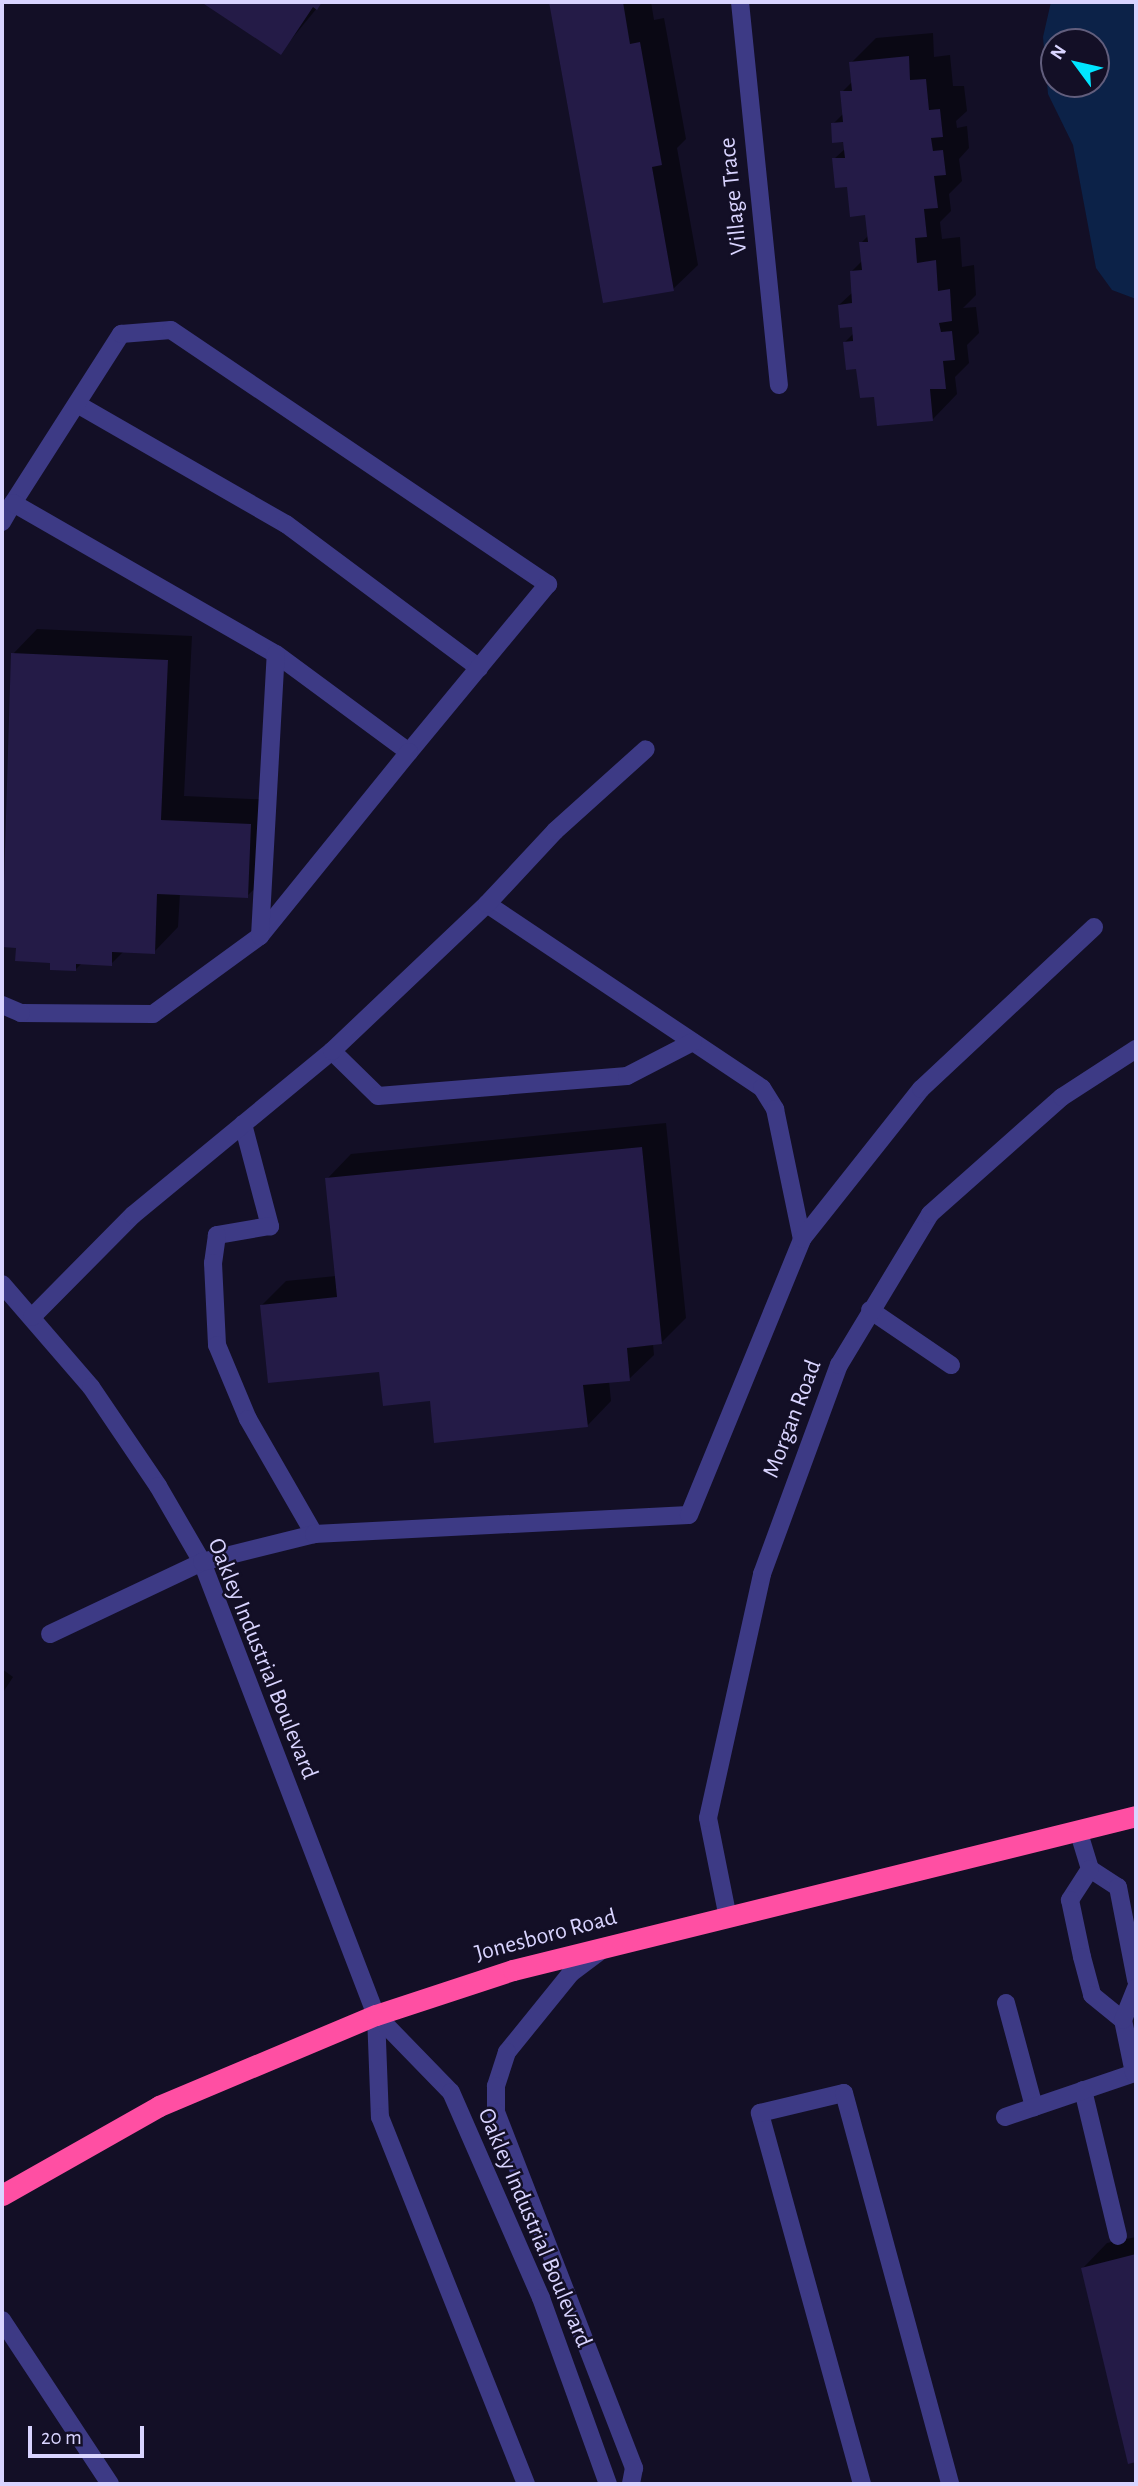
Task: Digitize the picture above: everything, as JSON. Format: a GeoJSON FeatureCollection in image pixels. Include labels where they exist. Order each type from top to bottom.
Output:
{"type":"FeatureCollection","features":[{"type":"Feature","properties":{"kind":"highway","name":"Jonesboro Road"},"geometry":{"type":"LineString","coordinates":[[2,2195],[159,2106],[376,2015],[513,1970],[1136,1816]]}},
{"type":"Feature","properties":{"kind":"street","name":"Village Trace"},"geometry":{"type":"LineString","coordinates":[[740,2],[779,385]]}},
{"type":"Feature","properties":{"kind":"street"},"geometry":{"type":"LineString","coordinates":[[2,522],[121,334],[171,330],[320,426],[548,584],[260,936],[153,1014],[21,1013],[2,1005]]}},
{"type":"Feature","properties":{"kind":"street"},"geometry":{"type":"LineString","coordinates":[[78,404],[286,524],[479,668]]}},
{"type":"Feature","properties":{"kind":"street"},"geometry":{"type":"LineString","coordinates":[[13,503],[276,654],[410,752]]}},
{"type":"Feature","properties":{"kind":"street"},"geometry":{"type":"LineString","coordinates":[[260,936],[276,654]]}},
{"type":"Feature","properties":{"kind":"street"},"geometry":{"type":"LineString","coordinates":[[32,1317],[133,1215],[332,1051],[487,904],[555,831],[646,749]]}},
{"type":"Feature","properties":{"kind":"street"},"geometry":{"type":"LineString","coordinates":[[487,904],[762,1088],[775,1109],[802,1239]]}},
{"type":"Feature","properties":{"kind":"street"},"geometry":{"type":"LineString","coordinates":[[50,1634],[202,1562],[314,1534],[689,1515],[802,1239],[921,1089],[1094,928]]}},
{"type":"Feature","properties":{"kind":"street"},"geometry":{"type":"LineString","coordinates":[[332,1051],[378,1096],[627,1076],[693,1042]]}},
{"type":"Feature","properties":{"kind":"street","name":"Morgan Road"},"geometry":{"type":"LineString","coordinates":[[728,1918],[708,1818],[762,1574],[839,1365],[930,1214],[1062,1097],[1136,1049]]}},
{"type":"Feature","properties":{"kind":"street"},"geometry":{"type":"LineString","coordinates":[[243,1124],[270,1226],[217,1235],[213,1263],[216,1345],[248,1419],[314,1534]]}},
{"type":"Feature","properties":{"kind":"street","name":"Oakley Industrial Boulevard"},"geometry":{"type":"LineString","coordinates":[[2,1284],[32,1317],[130,1441],[202,1562],[376,2015],[380,2117],[526,2484]]}},
{"type":"Feature","properties":{"kind":"street"},"geometry":{"type":"LineString","coordinates":[[870,1310],[951,1365]]}},
{"type":"Feature","properties":{"kind":"street"},"geometry":{"type":"LineString","coordinates":[[1079,1830],[1090,1869],[1118,1887],[1136,1980]]}},
{"type":"Feature","properties":{"kind":"street"},"geometry":{"type":"LineString","coordinates":[[1090,1869],[1070,1900],[1082,1956],[1092,1995],[1123,2020]]}},
{"type":"Feature","properties":{"kind":"street"},"geometry":{"type":"LineString","coordinates":[[608,1946],[571,1973],[507,2052],[496,2085],[496,2112],[631,2461],[631,2484]]}},
{"type":"Feature","properties":{"kind":"street"},"geometry":{"type":"LineString","coordinates":[[1005,2117],[1134,2073],[1123,2020],[1136,1988]]}},
{"type":"Feature","properties":{"kind":"street"},"geometry":{"type":"LineString","coordinates":[[1006,2003],[1034,2107]]}},
{"type":"Feature","properties":{"kind":"street","name":"Oakley Industrial Boulevard"},"geometry":{"type":"LineString","coordinates":[[376,2015],[451,2092],[541,2298],[608,2484]]}},
{"type":"Feature","properties":{"kind":"street"},"geometry":{"type":"LineString","coordinates":[[1083,2090],[1118,2236]]}},
{"type":"Feature","properties":{"kind":"street"},"geometry":{"type":"LineString","coordinates":[[862,2484],[760,2113],[844,2093],[950,2484]]}},
{"type":"Feature","properties":{"kind":"street"},"geometry":{"type":"LineString","coordinates":[[2,2320],[110,2484]]}},
{"type":"Feature","properties":{"kind":"water"},"geometry":{"type":"Polygon","coordinates":[[[1051,2],[1136,2],[1136,299],[1112,290],[1096,268],[1073,145],[1050,98],[1110,98],[1110,28],[1045,28],[1051,2]]]}},
{"type":"Feature","properties":{"kind":"building"},"geometry":{"type":"Polygon","coordinates":[[[201,2],[322,2],[317,10],[313,7],[281,55],[201,2]]]}},
{"type":"Feature","properties":{"kind":"building"},"geometry":{"type":"Polygon","coordinates":[[[549,2],[623,2],[630,44],[640,42],[662,165],[652,167],[674,291],[603,303],[549,2]]]}},
{"type":"Feature","properties":{"kind":"building"},"geometry":{"type":"Polygon","coordinates":[[[909,56],[910,80],[926,79],[929,110],[940,109],[943,137],[931,138],[933,151],[943,150],[946,175],[934,176],[938,208],[924,209],[927,237],[915,238],[917,263],[936,260],[938,291],[950,289],[952,321],[939,323],[941,332],[952,331],[955,360],[943,361],[946,389],[930,389],[933,421],[877,426],[874,397],[860,398],[856,369],[846,370],[843,342],[853,341],[852,327],[840,328],[838,305],[852,303],[850,271],[862,270],[859,242],[868,242],[865,215],[850,217],[847,187],[835,188],[832,158],[845,158],[843,142],[832,143],[831,123],[843,122],[840,91],[852,91],[849,62],[909,56]]]}},
{"type":"Feature","properties":{"kind":"building"},"geometry":{"type":"Polygon","coordinates":[[[11,653],[168,660],[161,820],[251,824],[248,898],[157,894],[155,954],[112,952],[112,966],[76,964],[76,971],[50,970],[50,963],[15,961],[16,948],[2,947],[11,653]]]}},
{"type":"Feature","properties":{"kind":"building"},"geometry":{"type":"Polygon","coordinates":[[[642,1147],[662,1344],[627,1348],[630,1381],[583,1385],[588,1427],[434,1443],[430,1401],[383,1406],[379,1372],[268,1383],[260,1305],[337,1297],[325,1178],[642,1147]]]}},
{"type":"Feature","properties":{"kind":"building"},"geometry":{"type":"Polygon","coordinates":[[[1136,2254],[1136,2462],[1128,2464],[1081,2268],[1136,2254]]]}}]}
